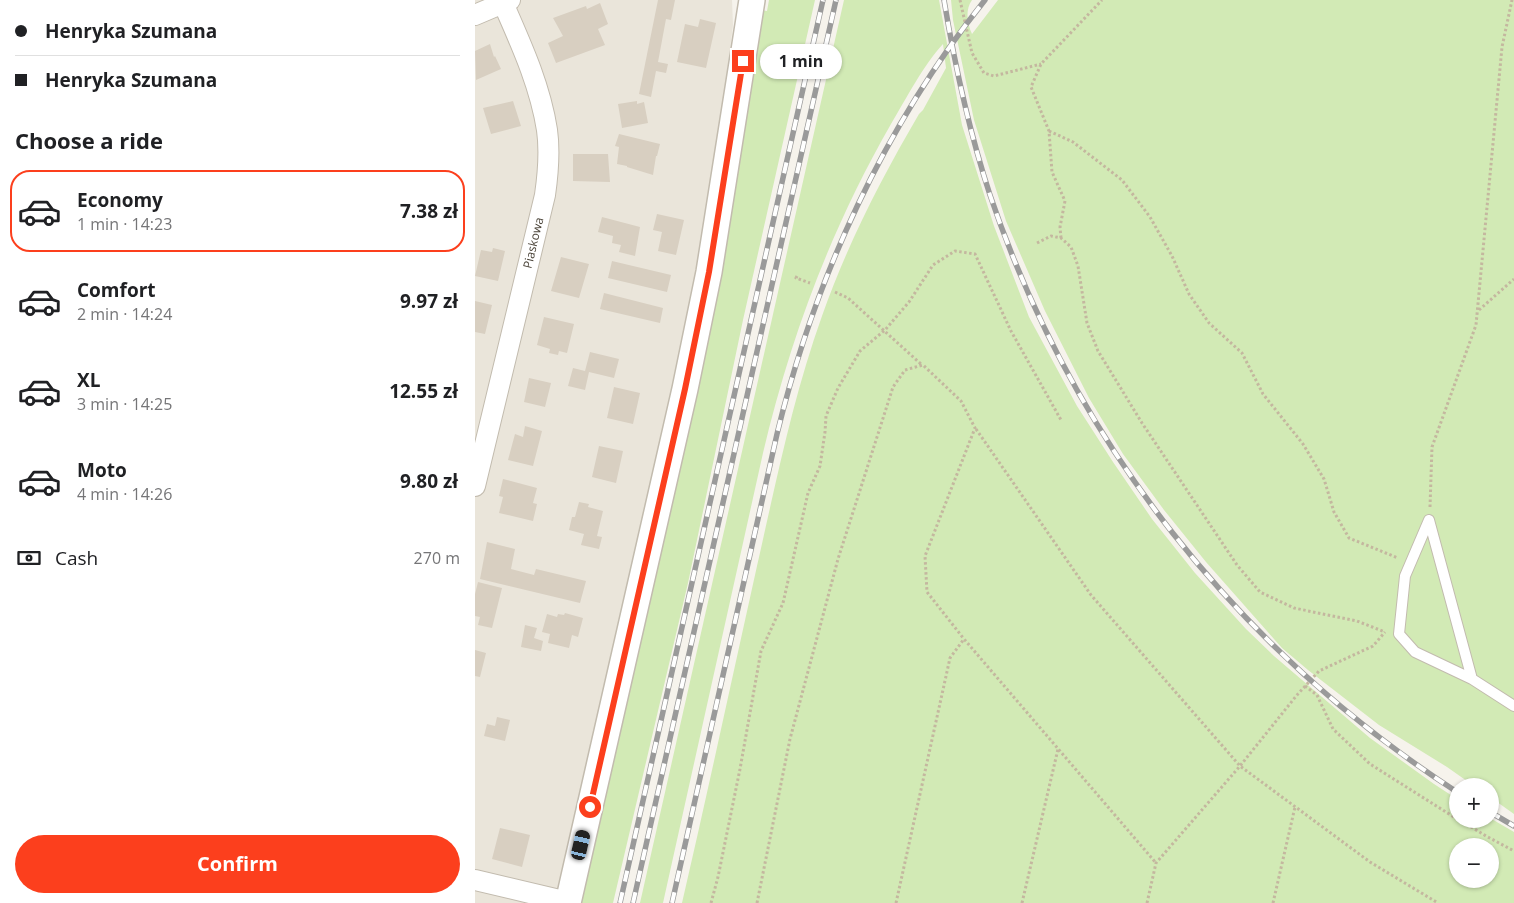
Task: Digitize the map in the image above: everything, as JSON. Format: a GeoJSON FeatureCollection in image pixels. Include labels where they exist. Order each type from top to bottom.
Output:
{"type":"FeatureCollection","features":[{"type":"Feature","properties":{"kind":"street"},"geometry":{"type":"LineString","coordinates":[[475,880],[568,902],[685,389],[709,272],[752,0]]}},
{"type":"Feature","properties":{"kind":"street"},"geometry":{"type":"LineString","coordinates":[[475,15],[507,1]]}},
{"type":"Feature","properties":{"kind":"street","name":"Piaskowa"},"geometry":{"type":"LineString","coordinates":[[475,486],[545,195],[548,157],[547,130],[539,94],[507,1]]}},
{"type":"Feature","properties":{"kind":"lane"},"geometry":{"type":"LineString","coordinates":[[1429,520],[1405,576],[1399,634],[1415,652],[1472,679],[1514,706]]}},
{"type":"Feature","properties":{"kind":"lane"},"geometry":{"type":"LineString","coordinates":[[1429,520],[1472,679]]}},
{"type":"Feature","properties":{"kind":"path"},"geometry":{"type":"LineString","coordinates":[[960,0],[973,53],[984,73],[994,76],[1041,64]]}},
{"type":"Feature","properties":{"kind":"path"},"geometry":{"type":"LineString","coordinates":[[1061,238],[1060,227],[1065,201],[1052,172],[1049,131],[1031,87],[1041,64],[1102,0]]}},
{"type":"Feature","properties":{"kind":"path"},"geometry":{"type":"LineString","coordinates":[[1429,520],[1432,447],[1476,325],[1502,47],[1512,0]]}},
{"type":"Feature","properties":{"kind":"path"},"geometry":{"type":"LineString","coordinates":[[1049,131],[1073,142],[1122,180],[1150,217],[1172,256],[1189,294],[1209,323],[1242,353],[1263,394],[1303,444],[1324,479],[1334,512],[1349,538],[1384,551],[1410,564]]}},
{"type":"Feature","properties":{"kind":"path"},"geometry":{"type":"LineString","coordinates":[[1037,244],[1051,236],[1061,238],[1071,247],[1079,266],[1087,323],[1098,351],[1142,423],[1237,565],[1261,592],[1294,608],[1357,621],[1385,632],[1399,634]]}},
{"type":"Feature","properties":{"kind":"path"},"geometry":{"type":"LineString","coordinates":[[711,903],[740,769],[761,651],[783,603],[808,493],[820,466],[826,416],[838,388],[860,351],[885,330],[909,302],[933,265],[955,251],[975,254],[1011,331],[1061,420]]}},
{"type":"Feature","properties":{"kind":"path"},"geometry":{"type":"LineString","coordinates":[[797,276],[796,278],[810,283]]}},
{"type":"Feature","properties":{"kind":"path"},"geometry":{"type":"LineString","coordinates":[[1478,311],[1514,279]]}},
{"type":"Feature","properties":{"kind":"path"},"geometry":{"type":"LineString","coordinates":[[835,292],[848,298],[885,330],[961,401],[975,428],[1091,595],[1240,766],[1370,862],[1438,903]]}},
{"type":"Feature","properties":{"kind":"path"},"geometry":{"type":"LineString","coordinates":[[757,903],[790,739],[838,559],[893,387],[905,370],[923,365]]}},
{"type":"Feature","properties":{"kind":"path"},"geometry":{"type":"LineString","coordinates":[[975,428],[925,556],[927,592],[964,639],[1156,863]]}},
{"type":"Feature","properties":{"kind":"path"},"geometry":{"type":"LineString","coordinates":[[1147,903],[1156,863],[1240,766],[1305,686],[1319,671],[1373,646],[1385,632]]}},
{"type":"Feature","properties":{"kind":"path"},"geometry":{"type":"LineString","coordinates":[[896,903],[950,658],[964,639]]}},
{"type":"Feature","properties":{"kind":"path"},"geometry":{"type":"LineString","coordinates":[[1305,686],[1317,695],[1333,729],[1370,764],[1449,813]]}},
{"type":"Feature","properties":{"kind":"path"},"geometry":{"type":"LineString","coordinates":[[1022,903],[1058,748]]}},
{"type":"Feature","properties":{"kind":"path"},"geometry":{"type":"LineString","coordinates":[[1273,903],[1295,807]]}},
{"type":"Feature","properties":{"kind":"path"},"geometry":{"type":"LineString","coordinates":[[1473,828],[1514,851]]}},
{"type":"Feature","properties":{"kind":"shaded area"},"geometry":{"type":"Polygon","coordinates":[[[475,0],[732,0],[733,25],[702,275],[560,903],[475,903],[475,0]]]}},
{"type":"Feature","properties":{"kind":"green space"},"geometry":{"type":"Polygon","coordinates":[[[769,0],[815,0],[743,320],[688,583],[613,903],[577,903],[760,10],[767,11],[769,0]]]}},
{"type":"Feature","properties":{"kind":"green space"},"geometry":{"type":"Polygon","coordinates":[[[844,0],[939,0],[962,125],[994,226],[1029,317],[1077,406],[1152,519],[1195,573],[1246,629],[1274,656],[1370,738],[1449,794],[1449,828],[1499,828],[1499,823],[1514,832],[1514,903],[682,903],[778,471],[802,377],[822,316],[842,264],[878,188],[946,68],[943,44],[929,61],[869,163],[815,284],[786,367],[763,453],[663,903],[640,903],[844,0]]]}},
{"type":"Feature","properties":{"kind":"green space"},"geometry":{"type":"Polygon","coordinates":[[[951,0],[972,0],[968,8],[967,17],[972,34],[998,0],[1514,0],[1514,814],[1499,803],[1499,778],[1463,778],[1379,725],[1282,648],[1206,562],[1164,510],[1123,454],[1089,398],[1045,311],[1006,221],[974,120],[953,20],[951,0]]]}},
{"type":"Feature","properties":{"kind":"building"},"geometry":{"type":"Polygon","coordinates":[[[658,0],[675,0],[671,20],[666,19],[658,62],[668,64],[666,73],[656,71],[651,97],[639,94],[658,0]]]}},
{"type":"Feature","properties":{"kind":"building"},"geometry":{"type":"Polygon","coordinates":[[[600,3],[608,24],[598,29],[605,45],[556,63],[548,43],[563,36],[553,18],[586,6],[587,9],[600,3]]]}},
{"type":"Feature","properties":{"kind":"building"},"geometry":{"type":"Polygon","coordinates":[[[700,19],[716,23],[706,68],[677,62],[685,24],[698,27],[700,19]]]}},
{"type":"Feature","properties":{"kind":"building"},"geometry":{"type":"Polygon","coordinates":[[[490,44],[494,57],[501,69],[476,80],[475,51],[490,44]]]}},
{"type":"Feature","properties":{"kind":"building"},"geometry":{"type":"Polygon","coordinates":[[[513,101],[521,126],[491,134],[483,108],[513,101]]]}},
{"type":"Feature","properties":{"kind":"building"},"geometry":{"type":"Polygon","coordinates":[[[637,101],[637,104],[644,102],[648,123],[622,128],[618,104],[637,101]]]}},
{"type":"Feature","properties":{"kind":"building"},"geometry":{"type":"Polygon","coordinates":[[[619,134],[660,144],[653,175],[617,164],[619,147],[615,146],[619,134]]]}},
{"type":"Feature","properties":{"kind":"building"},"geometry":{"type":"Polygon","coordinates":[[[573,154],[608,154],[610,182],[573,181],[573,154]]]}},
{"type":"Feature","properties":{"kind":"building"},"geometry":{"type":"Polygon","coordinates":[[[657,214],[684,220],[676,255],[658,251],[662,232],[653,230],[657,214]]]}},
{"type":"Feature","properties":{"kind":"building"},"geometry":{"type":"Polygon","coordinates":[[[602,217],[640,227],[635,256],[619,252],[621,245],[612,243],[613,236],[598,232],[602,217]]]}},
{"type":"Feature","properties":{"kind":"building"},"geometry":{"type":"Polygon","coordinates":[[[493,248],[505,251],[498,281],[475,276],[481,250],[492,252],[493,248]]]}},
{"type":"Feature","properties":{"kind":"building"},"geometry":{"type":"Polygon","coordinates":[[[561,257],[589,264],[579,298],[551,291],[561,257]]]}},
{"type":"Feature","properties":{"kind":"building"},"geometry":{"type":"Polygon","coordinates":[[[612,261],[671,275],[667,292],[608,278],[612,261]]]}},
{"type":"Feature","properties":{"kind":"building"},"geometry":{"type":"Polygon","coordinates":[[[604,293],[663,308],[660,323],[600,309],[604,293]]]}},
{"type":"Feature","properties":{"kind":"building"},"geometry":{"type":"Polygon","coordinates":[[[475,301],[492,305],[485,334],[475,332],[475,301]]]}},
{"type":"Feature","properties":{"kind":"building"},"geometry":{"type":"Polygon","coordinates":[[[544,317],[574,324],[567,353],[559,351],[558,355],[549,353],[550,349],[537,345],[544,317]]]}},
{"type":"Feature","properties":{"kind":"building"},"geometry":{"type":"Polygon","coordinates":[[[590,352],[619,359],[614,378],[589,372],[585,390],[568,386],[573,368],[585,371],[590,352]]]}},
{"type":"Feature","properties":{"kind":"building"},"geometry":{"type":"Polygon","coordinates":[[[529,378],[551,383],[545,407],[524,402],[529,378]]]}},
{"type":"Feature","properties":{"kind":"building"},"geometry":{"type":"Polygon","coordinates":[[[614,387],[640,393],[633,424],[607,418],[614,387]]]}},
{"type":"Feature","properties":{"kind":"building"},"geometry":{"type":"Polygon","coordinates":[[[525,426],[542,431],[533,466],[508,460],[515,434],[523,437],[525,426]]]}},
{"type":"Feature","properties":{"kind":"building"},"geometry":{"type":"Polygon","coordinates":[[[599,446],[623,451],[616,483],[592,477],[599,446]]]}},
{"type":"Feature","properties":{"kind":"building"},"geometry":{"type":"Polygon","coordinates":[[[503,479],[537,488],[533,503],[537,504],[533,521],[499,513],[503,497],[499,496],[503,479]]]}},
{"type":"Feature","properties":{"kind":"building"},"geometry":{"type":"Polygon","coordinates":[[[579,502],[589,504],[588,507],[603,511],[597,536],[602,537],[599,549],[581,545],[584,534],[569,530],[572,517],[575,517],[579,502]]]}},
{"type":"Feature","properties":{"kind":"building"},"geometry":{"type":"Polygon","coordinates":[[[487,542],[515,549],[511,569],[534,575],[536,569],[586,581],[580,603],[480,579],[487,542]]]}},
{"type":"Feature","properties":{"kind":"building"},"geometry":{"type":"Polygon","coordinates":[[[478,582],[502,588],[492,628],[478,625],[480,617],[475,616],[475,594],[478,582]]]}},
{"type":"Feature","properties":{"kind":"building"},"geometry":{"type":"Polygon","coordinates":[[[565,613],[583,618],[578,637],[572,635],[569,648],[548,643],[550,634],[542,632],[547,614],[557,617],[558,614],[564,615],[565,613]]]}},
{"type":"Feature","properties":{"kind":"building"},"geometry":{"type":"Polygon","coordinates":[[[525,625],[537,628],[534,638],[543,641],[541,651],[521,647],[525,625]]]}},
{"type":"Feature","properties":{"kind":"building"},"geometry":{"type":"Polygon","coordinates":[[[475,650],[486,653],[480,677],[475,676],[475,650]]]}},
{"type":"Feature","properties":{"kind":"building"},"geometry":{"type":"Polygon","coordinates":[[[497,717],[510,720],[505,741],[484,736],[487,724],[495,726],[497,717]]]}},
{"type":"Feature","properties":{"kind":"building"},"geometry":{"type":"Polygon","coordinates":[[[500,828],[530,835],[522,867],[492,859],[500,828]]]}},
{"type":"Feature","properties":{"kind":"railway"},"geometry":{"type":"LineString","coordinates":[[620,903],[823,0]]}},
{"type":"Feature","properties":{"kind":"railway"},"geometry":{"type":"LineString","coordinates":[[633,903],[836,0]]}},
{"type":"Feature","properties":{"kind":"railway"},"geometry":{"type":"LineString","coordinates":[[944,0],[963,98],[975,147],[990,195],[1025,286],[1068,373],[1117,455],[1173,533],[1235,606],[1303,674],[1378,736],[1449,786]]}},
{"type":"Feature","properties":{"kind":"railway"},"geometry":{"type":"LineString","coordinates":[[672,903],[777,434],[811,318],[857,206],[885,152],[915,99],[949,48],[985,0]]}},
{"type":"Feature","properties":{"kind":"railway"},"geometry":{"type":"LineString","coordinates":[[1499,817],[1514,826]]}},
{"type":"Feature","properties":{"kind":"route"},"geometry":{"type":"LineString","coordinates":[[590,807],[685,389],[709,272],[743,61]]}}]}
